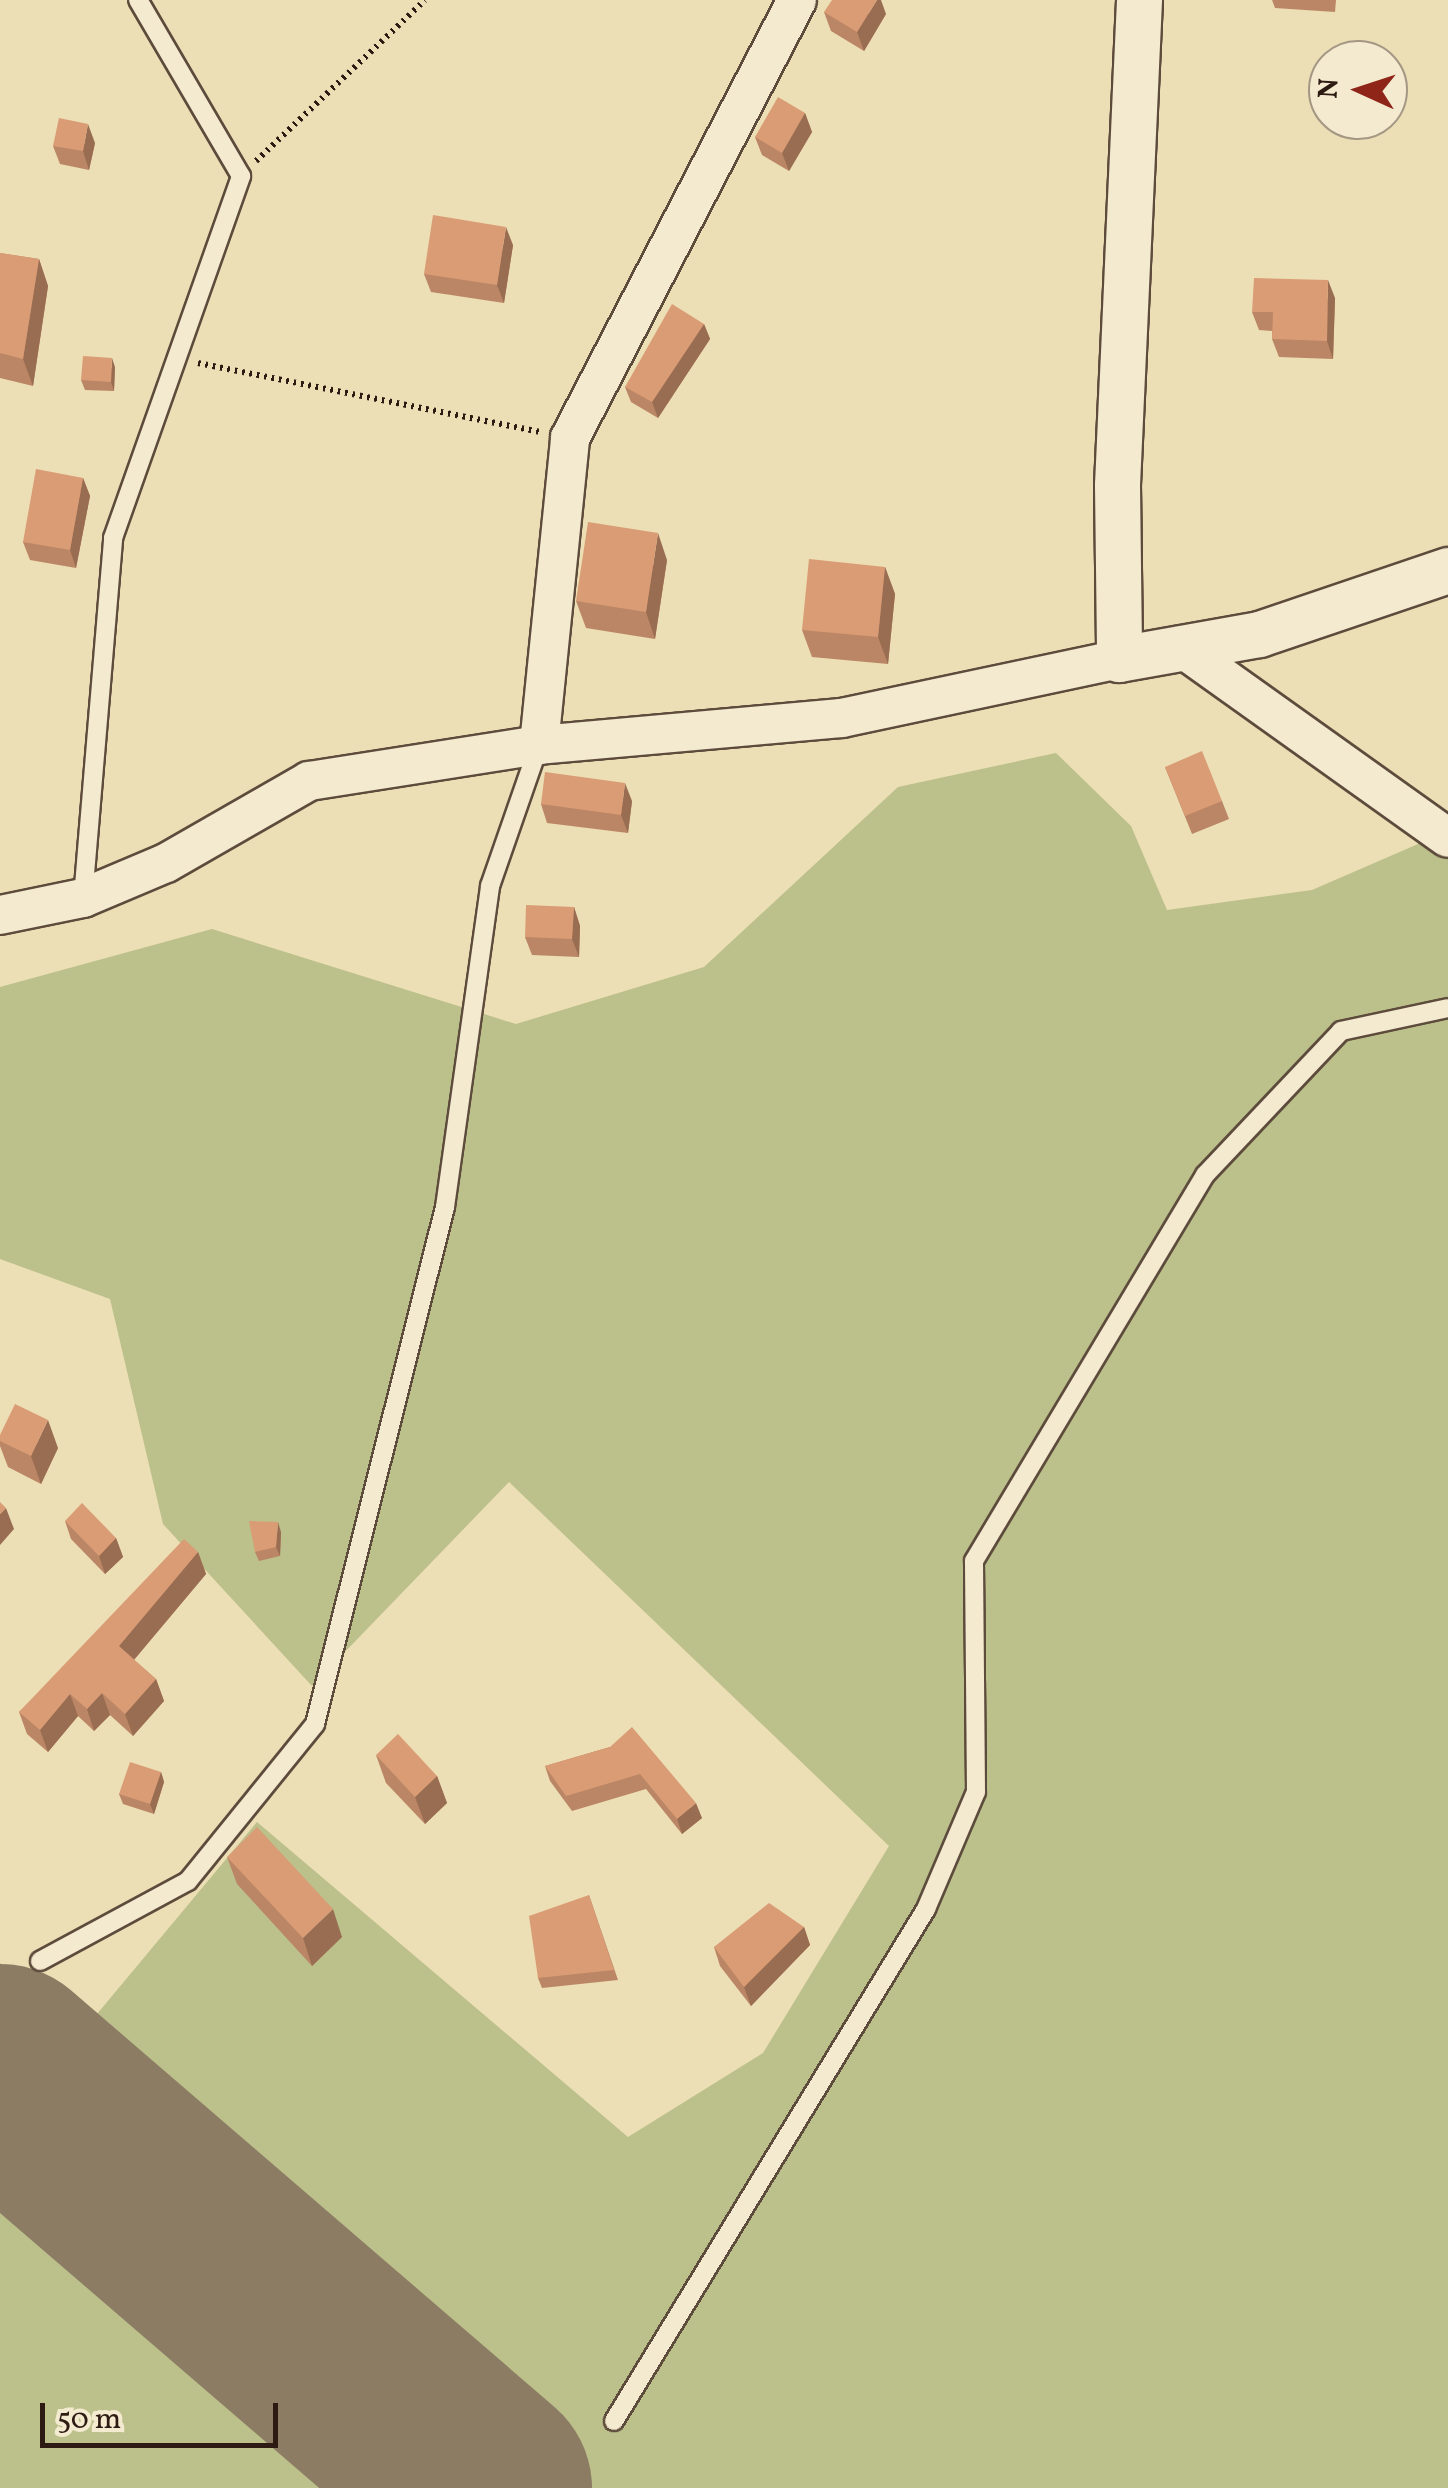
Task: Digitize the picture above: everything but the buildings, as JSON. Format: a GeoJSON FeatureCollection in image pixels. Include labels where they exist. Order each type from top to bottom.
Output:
{"type":"FeatureCollection","features":[{"type":"Feature","properties":{"kind":"street"},"geometry":{"type":"LineString","coordinates":[[539,744],[570,438],[797,0]]}},
{"type":"Feature","properties":{"kind":"street"},"geometry":{"type":"LineString","coordinates":[[1118,659],[1116,485],[1140,0]]}},
{"type":"Feature","properties":{"kind":"street"},"geometry":{"type":"LineString","coordinates":[[0,915],[83,898],[166,863],[309,780],[539,744],[842,718],[1179,646],[1259,634],[1448,570]]}},
{"type":"Feature","properties":{"kind":"street"},"geometry":{"type":"LineString","coordinates":[[1179,646],[1448,838]]}},
{"type":"Feature","properties":{"kind":"lane"},"geometry":{"type":"LineString","coordinates":[[83,898],[113,538],[180,359],[241,176],[138,0]]}},
{"type":"Feature","properties":{"kind":"lane"},"geometry":{"type":"LineString","coordinates":[[40,1962],[188,1882],[314,1724],[446,1207],[490,886],[539,744]]}},
{"type":"Feature","properties":{"kind":"lane"},"geometry":{"type":"LineString","coordinates":[[614,2421],[926,1909],[976,1792],[974,1561],[1205,1175],[1342,1030],[1448,1008]]}},
{"type":"Feature","properties":{"kind":"path"},"geometry":{"type":"LineString","coordinates":[[241,176],[425,0]]}},
{"type":"Feature","properties":{"kind":"path"},"geometry":{"type":"LineString","coordinates":[[180,359],[570,438]]}},
{"type":"Feature","properties":{"kind":"green space"},"geometry":{"type":"Polygon","coordinates":[[[1056,753],[1131,826],[1167,910],[1312,890],[1448,831],[1448,2488],[0,2488],[0,1963],[82,2032],[257,1822],[628,2137],[763,2053],[889,1846],[509,1482],[312,1686],[163,1524],[110,1299],[0,1259],[0,987],[212,929],[516,1024],[704,967],[898,787],[1056,753]]]}},
{"type":"Feature","properties":{"kind":"runway"},"geometry":{"type":"LineString","coordinates":[[0,2071],[484,2488]]}}]}
